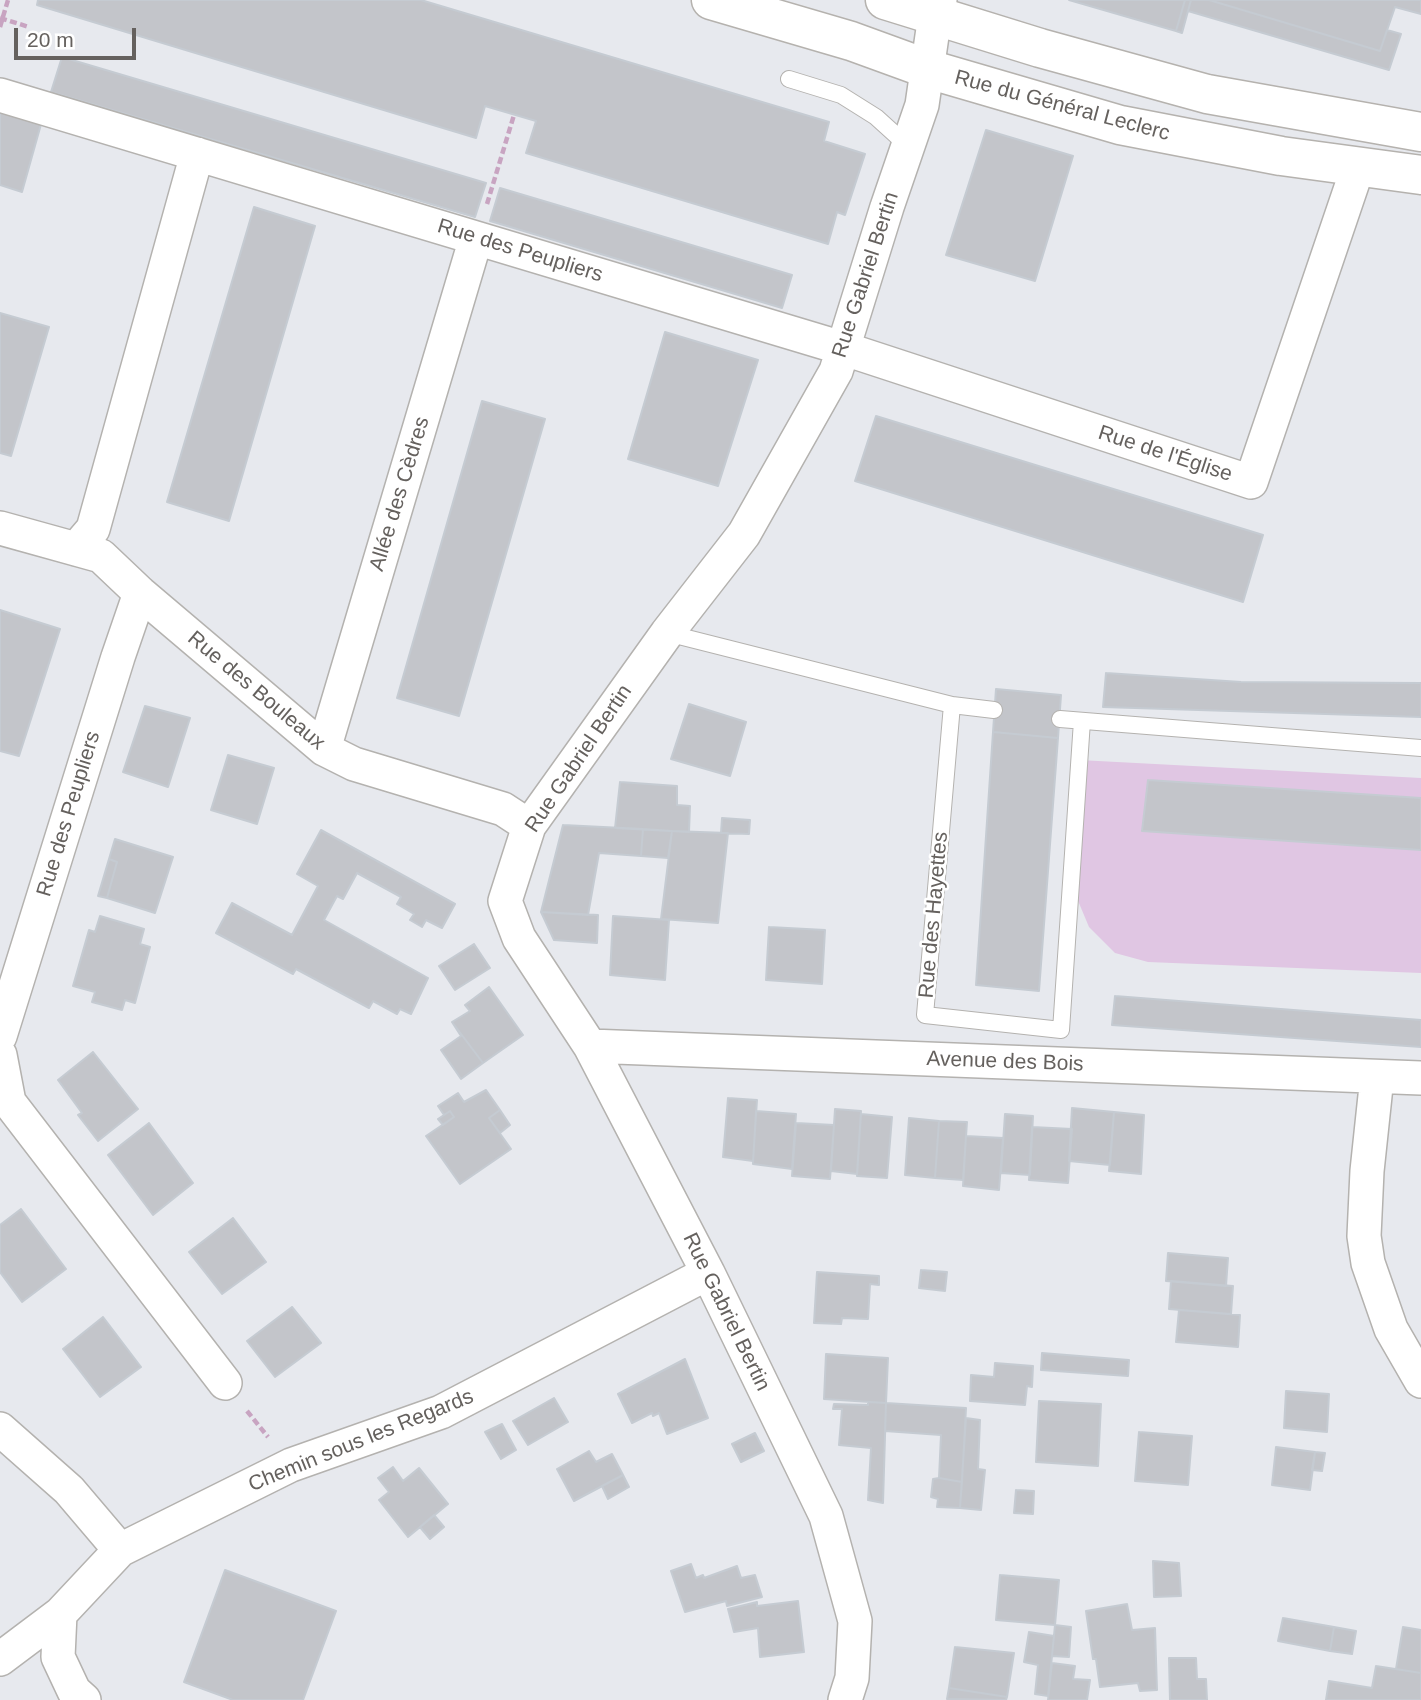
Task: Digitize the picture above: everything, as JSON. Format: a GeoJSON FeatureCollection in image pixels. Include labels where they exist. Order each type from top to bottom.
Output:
{"type":"FeatureCollection","features":[{"type":"Feature","properties":{"kind":"main road","name":"Rue du Général Leclerc"},"geometry":{"type":"LineString","coordinates":[[711,0],[858,43],[928,69],[1120,125],[1215,145],[1421,175]]}},
{"type":"Feature","properties":{"kind":"main road"},"geometry":{"type":"LineString","coordinates":[[885,0],[938,8],[1041,48],[1207,94],[1421,132]]}},
{"type":"Feature","properties":{"kind":"street","name":"Rue Gabriel Bertin"},"geometry":{"type":"LineString","coordinates":[[845,1700],[852,1678],[855,1621],[826,1516],[708,1273],[590,1046],[519,939],[505,901],[529,826],[667,633],[744,534],[836,372],[922,105],[938,8]]}},
{"type":"Feature","properties":{"kind":"street","name":"Rue des Peupliers"},"geometry":{"type":"LineString","coordinates":[[0,95],[842,348]]}},
{"type":"Feature","properties":{"kind":"street"},"geometry":{"type":"LineString","coordinates":[[76,549],[93,529],[197,154]]}},
{"type":"Feature","properties":{"kind":"street","name":"Rue de l'Église"},"geometry":{"type":"LineString","coordinates":[[842,348],[1251,482],[1358,167]]}},
{"type":"Feature","properties":{"kind":"street","name":"Allée des Cèdres"},"geometry":{"type":"LineString","coordinates":[[324,750],[476,238]]}},
{"type":"Feature","properties":{"kind":"street","name":"Rue des Bouleaux"},"geometry":{"type":"LineString","coordinates":[[0,528],[101,556],[140,593],[324,750],[354,764],[503,809],[529,826]]}},
{"type":"Feature","properties":{"kind":"street","name":"Rue des Peupliers"},"geometry":{"type":"LineString","coordinates":[[0,1036],[109,683],[140,593]]}},
{"type":"Feature","properties":{"kind":"street","name":"Avenue des Bois"},"geometry":{"type":"LineString","coordinates":[[590,1046],[1421,1078]]}},
{"type":"Feature","properties":{"kind":"street"},"geometry":{"type":"LineString","coordinates":[[0,1055],[9,1102],[225,1383]]}},
{"type":"Feature","properties":{"kind":"street"},"geometry":{"type":"LineString","coordinates":[[1377,1077],[1367,1171],[1364,1237],[1368,1263],[1391,1329],[1421,1381]]}},
{"type":"Feature","properties":{"kind":"street","name":"Chemin sous les Regards"},"geometry":{"type":"LineString","coordinates":[[0,1659],[60,1614],[120,1550],[291,1465],[441,1412],[708,1273]]}},
{"type":"Feature","properties":{"kind":"street"},"geometry":{"type":"LineString","coordinates":[[0,1429],[69,1490],[120,1550]]}},
{"type":"Feature","properties":{"kind":"street"},"geometry":{"type":"LineString","coordinates":[[60,1614],[58,1657],[74,1691],[84,1700]]}},
{"type":"Feature","properties":{"kind":"lane"},"geometry":{"type":"LineString","coordinates":[[789,79],[841,95],[876,117],[908,146]]}},
{"type":"Feature","properties":{"kind":"lane"},"geometry":{"type":"LineString","coordinates":[[667,633],[952,705],[994,710]]}},
{"type":"Feature","properties":{"kind":"lane","name":"Rue des Hayettes"},"geometry":{"type":"LineString","coordinates":[[952,705],[925,1015],[1060,1030],[1082,721]]}},
{"type":"Feature","properties":{"kind":"lane"},"geometry":{"type":"LineString","coordinates":[[1060,719],[1421,748]]}},
{"type":"Feature","properties":{"kind":"path"},"geometry":{"type":"LineString","coordinates":[[0,27],[8,0]]}},
{"type":"Feature","properties":{"kind":"path"},"geometry":{"type":"LineString","coordinates":[[1,19],[29,27]]}},
{"type":"Feature","properties":{"kind":"path"},"geometry":{"type":"LineString","coordinates":[[493,185],[514,115]]}},
{"type":"Feature","properties":{"kind":"path"},"geometry":{"type":"LineString","coordinates":[[225,1383],[291,1465]]}},
{"type":"Feature","properties":{"kind":"shaded area"},"geometry":{"type":"Polygon","coordinates":[[[1079,760],[1421,778],[1421,973],[1148,962],[1115,953],[1089,927],[1071,884],[1079,760]]]}},
{"type":"Feature","properties":{"kind":"building"},"geometry":{"type":"Polygon","coordinates":[[[38,0],[421,0],[829,122],[824,141],[865,154],[845,215],[837,212],[828,244],[526,153],[536,121],[485,106],[476,138],[37,5],[38,0]]]}},
{"type":"Feature","properties":{"kind":"building"},"geometry":{"type":"Polygon","coordinates":[[[1069,0],[1185,0],[1176,31],[1069,0]]]}},
{"type":"Feature","properties":{"kind":"building"},"geometry":{"type":"Polygon","coordinates":[[[1185,0],[1191,0],[1182,33],[1176,31],[1185,0]]]}},
{"type":"Feature","properties":{"kind":"building"},"geometry":{"type":"Polygon","coordinates":[[[1191,0],[1209,0],[1380,51],[1387,30],[1401,34],[1389,70],[1188,11],[1191,0]]]}},
{"type":"Feature","properties":{"kind":"building"},"geometry":{"type":"Polygon","coordinates":[[[1209,0],[1421,0],[1421,14],[1395,7],[1380,51],[1209,0]]]}},
{"type":"Feature","properties":{"kind":"building"},"geometry":{"type":"Polygon","coordinates":[[[62,57],[486,183],[475,217],[51,92],[62,57]]]}},
{"type":"Feature","properties":{"kind":"building"},"geometry":{"type":"Polygon","coordinates":[[[0,106],[45,110],[22,192],[0,185],[0,106]]]}},
{"type":"Feature","properties":{"kind":"building"},"geometry":{"type":"Polygon","coordinates":[[[986,130],[1073,156],[1035,281],[946,255],[986,130]]]}},
{"type":"Feature","properties":{"kind":"building"},"geometry":{"type":"Polygon","coordinates":[[[500,188],[792,275],[782,308],[490,221],[500,188]]]}},
{"type":"Feature","properties":{"kind":"building"},"geometry":{"type":"Polygon","coordinates":[[[254,207],[315,226],[229,521],[167,502],[254,207]]]}},
{"type":"Feature","properties":{"kind":"building"},"geometry":{"type":"Polygon","coordinates":[[[0,313],[49,327],[11,456],[0,453],[0,313]]]}},
{"type":"Feature","properties":{"kind":"building"},"geometry":{"type":"Polygon","coordinates":[[[665,332],[758,360],[718,486],[628,459],[665,332]]]}},
{"type":"Feature","properties":{"kind":"building"},"geometry":{"type":"Polygon","coordinates":[[[482,401],[545,419],[459,716],[397,698],[482,401]]]}},
{"type":"Feature","properties":{"kind":"building"},"geometry":{"type":"Polygon","coordinates":[[[876,416],[1263,535],[1243,602],[855,481],[876,416]]]}},
{"type":"Feature","properties":{"kind":"building"},"geometry":{"type":"Polygon","coordinates":[[[0,610],[60,629],[19,756],[0,751],[0,610]]]}},
{"type":"Feature","properties":{"kind":"building"},"geometry":{"type":"Polygon","coordinates":[[[1106,673],[1241,682],[1421,683],[1421,717],[1103,707],[1106,673]]]}},
{"type":"Feature","properties":{"kind":"building"},"geometry":{"type":"Polygon","coordinates":[[[996,689],[1061,695],[1058,738],[993,732],[996,689]]]}},
{"type":"Feature","properties":{"kind":"building"},"geometry":{"type":"Polygon","coordinates":[[[689,704],[746,722],[730,776],[671,759],[689,704]]]}},
{"type":"Feature","properties":{"kind":"building"},"geometry":{"type":"Polygon","coordinates":[[[145,706],[190,718],[168,787],[123,772],[145,706]]]}},
{"type":"Feature","properties":{"kind":"building"},"geometry":{"type":"Polygon","coordinates":[[[993,732],[1058,738],[1039,991],[976,985],[993,732]]]}},
{"type":"Feature","properties":{"kind":"building"},"geometry":{"type":"Polygon","coordinates":[[[228,755],[274,768],[257,824],[211,810],[228,755]]]}},
{"type":"Feature","properties":{"kind":"building"},"geometry":{"type":"Polygon","coordinates":[[[1148,780],[1421,798],[1421,850],[1142,831],[1148,780]]]}},
{"type":"Feature","properties":{"kind":"building"},"geometry":{"type":"Polygon","coordinates":[[[620,782],[677,786],[677,805],[690,806],[689,832],[615,828],[620,782]]]}},
{"type":"Feature","properties":{"kind":"building"},"geometry":{"type":"Polygon","coordinates":[[[722,818],[750,820],[749,834],[721,833],[722,818]]]}},
{"type":"Feature","properties":{"kind":"building"},"geometry":{"type":"Polygon","coordinates":[[[563,825],[643,829],[641,856],[599,853],[588,915],[541,912],[563,825]]]}},
{"type":"Feature","properties":{"kind":"building"},"geometry":{"type":"Polygon","coordinates":[[[643,829],[672,831],[668,858],[641,856],[643,829]]]}},
{"type":"Feature","properties":{"kind":"building"},"geometry":{"type":"Polygon","coordinates":[[[321,830],[455,904],[442,928],[426,920],[422,927],[410,920],[414,914],[397,904],[401,897],[357,873],[343,899],[337,896],[324,920],[428,978],[411,1014],[400,1009],[397,1014],[373,1001],[369,1008],[296,969],[293,974],[216,933],[232,903],[292,935],[318,886],[297,874],[321,830]]]}},
{"type":"Feature","properties":{"kind":"building"},"geometry":{"type":"Polygon","coordinates":[[[672,831],[728,833],[718,923],[661,919],[672,831]]]}},
{"type":"Feature","properties":{"kind":"building"},"geometry":{"type":"Polygon","coordinates":[[[115,839],[173,857],[155,913],[107,898],[117,862],[109,859],[115,839]]]}},
{"type":"Feature","properties":{"kind":"building"},"geometry":{"type":"Polygon","coordinates":[[[109,859],[117,862],[107,898],[98,896],[109,859]]]}},
{"type":"Feature","properties":{"kind":"building"},"geometry":{"type":"Polygon","coordinates":[[[541,912],[598,915],[597,943],[554,940],[541,912]]]}},
{"type":"Feature","properties":{"kind":"building"},"geometry":{"type":"Polygon","coordinates":[[[100,916],[144,929],[140,944],[150,947],[135,1003],[125,1000],[122,1010],[92,1002],[95,992],[73,986],[89,930],[95,932],[100,916]]]}},
{"type":"Feature","properties":{"kind":"building"},"geometry":{"type":"Polygon","coordinates":[[[613,916],[669,920],[665,980],[610,975],[613,916]]]}},
{"type":"Feature","properties":{"kind":"building"},"geometry":{"type":"Polygon","coordinates":[[[769,927],[825,930],[822,984],[766,980],[769,927]]]}},
{"type":"Feature","properties":{"kind":"building"},"geometry":{"type":"Polygon","coordinates":[[[474,944],[490,968],[455,990],[439,966],[474,944]]]}},
{"type":"Feature","properties":{"kind":"building"},"geometry":{"type":"Polygon","coordinates":[[[489,987],[523,1035],[483,1063],[452,1022],[470,1011],[465,1005],[489,987]]]}},
{"type":"Feature","properties":{"kind":"building"},"geometry":{"type":"Polygon","coordinates":[[[1115,996],[1421,1020],[1421,1047],[1112,1025],[1115,996]]]}},
{"type":"Feature","properties":{"kind":"building"},"geometry":{"type":"Polygon","coordinates":[[[452,1022],[483,1063],[461,1079],[441,1050],[461,1036],[452,1022]]]}},
{"type":"Feature","properties":{"kind":"building"},"geometry":{"type":"Polygon","coordinates":[[[93,1052],[138,1109],[98,1141],[78,1115],[82,1113],[58,1080],[93,1052]]]}},
{"type":"Feature","properties":{"kind":"building"},"geometry":{"type":"Polygon","coordinates":[[[486,1090],[500,1110],[489,1118],[511,1149],[460,1184],[426,1136],[454,1117],[450,1111],[444,1115],[438,1106],[458,1093],[464,1102],[486,1090]]]}},
{"type":"Feature","properties":{"kind":"building"},"geometry":{"type":"Polygon","coordinates":[[[728,1098],[757,1100],[753,1161],[723,1157],[728,1098]]]}},
{"type":"Feature","properties":{"kind":"building"},"geometry":{"type":"Polygon","coordinates":[[[1072,1108],[1114,1112],[1110,1165],[1069,1161],[1072,1108]]]}},
{"type":"Feature","properties":{"kind":"building"},"geometry":{"type":"Polygon","coordinates":[[[835,1109],[861,1111],[857,1174],[831,1171],[835,1109]]]}},
{"type":"Feature","properties":{"kind":"building"},"geometry":{"type":"Polygon","coordinates":[[[500,1110],[510,1125],[500,1133],[489,1118],[500,1110]]]}},
{"type":"Feature","properties":{"kind":"building"},"geometry":{"type":"Polygon","coordinates":[[[450,1111],[454,1117],[443,1125],[438,1119],[450,1111]]]}},
{"type":"Feature","properties":{"kind":"building"},"geometry":{"type":"Polygon","coordinates":[[[756,1111],[796,1114],[792,1169],[753,1164],[756,1111]]]}},
{"type":"Feature","properties":{"kind":"building"},"geometry":{"type":"Polygon","coordinates":[[[1114,1112],[1144,1115],[1141,1174],[1109,1171],[1114,1112]]]}},
{"type":"Feature","properties":{"kind":"building"},"geometry":{"type":"Polygon","coordinates":[[[861,1114],[892,1117],[887,1178],[857,1176],[861,1114]]]}},
{"type":"Feature","properties":{"kind":"building"},"geometry":{"type":"Polygon","coordinates":[[[1005,1114],[1033,1116],[1030,1175],[1001,1173],[1005,1114]]]}},
{"type":"Feature","properties":{"kind":"building"},"geometry":{"type":"Polygon","coordinates":[[[909,1118],[939,1121],[935,1178],[905,1175],[909,1118]]]}},
{"type":"Feature","properties":{"kind":"building"},"geometry":{"type":"Polygon","coordinates":[[[939,1121],[967,1122],[963,1180],[935,1178],[939,1121]]]}},
{"type":"Feature","properties":{"kind":"building"},"geometry":{"type":"Polygon","coordinates":[[[149,1123],[193,1183],[153,1215],[108,1155],[149,1123]]]}},
{"type":"Feature","properties":{"kind":"building"},"geometry":{"type":"Polygon","coordinates":[[[796,1123],[834,1125],[830,1179],[792,1176],[796,1123]]]}},
{"type":"Feature","properties":{"kind":"building"},"geometry":{"type":"Polygon","coordinates":[[[1032,1127],[1072,1129],[1068,1183],[1029,1180],[1032,1127]]]}},
{"type":"Feature","properties":{"kind":"building"},"geometry":{"type":"Polygon","coordinates":[[[966,1136],[1003,1138],[999,1190],[963,1186],[966,1136]]]}},
{"type":"Feature","properties":{"kind":"building"},"geometry":{"type":"Polygon","coordinates":[[[21,1209],[66,1269],[22,1302],[0,1272],[0,1225],[21,1209]]]}},
{"type":"Feature","properties":{"kind":"building"},"geometry":{"type":"Polygon","coordinates":[[[233,1218],[266,1262],[222,1294],[189,1252],[233,1218]]]}},
{"type":"Feature","properties":{"kind":"building"},"geometry":{"type":"Polygon","coordinates":[[[1168,1253],[1228,1258],[1226,1286],[1166,1281],[1168,1253]]]}},
{"type":"Feature","properties":{"kind":"building"},"geometry":{"type":"Polygon","coordinates":[[[921,1270],[947,1272],[945,1291],[919,1288],[921,1270]]]}},
{"type":"Feature","properties":{"kind":"building"},"geometry":{"type":"Polygon","coordinates":[[[817,1272],[879,1276],[879,1285],[870,1284],[868,1319],[842,1318],[841,1324],[814,1323],[817,1272]]]}},
{"type":"Feature","properties":{"kind":"building"},"geometry":{"type":"Polygon","coordinates":[[[1171,1281],[1233,1286],[1231,1314],[1169,1309],[1171,1281]]]}},
{"type":"Feature","properties":{"kind":"building"},"geometry":{"type":"Polygon","coordinates":[[[292,1307],[321,1343],[275,1377],[247,1341],[292,1307]]]}},
{"type":"Feature","properties":{"kind":"building"},"geometry":{"type":"Polygon","coordinates":[[[1179,1310],[1240,1315],[1238,1347],[1176,1342],[1179,1310]]]}},
{"type":"Feature","properties":{"kind":"building"},"geometry":{"type":"Polygon","coordinates":[[[103,1317],[141,1367],[100,1397],[63,1349],[103,1317]]]}},
{"type":"Feature","properties":{"kind":"building"},"geometry":{"type":"Polygon","coordinates":[[[1042,1353],[1129,1360],[1128,1376],[1041,1370],[1042,1353]]]}},
{"type":"Feature","properties":{"kind":"building"},"geometry":{"type":"Polygon","coordinates":[[[826,1354],[888,1358],[886,1403],[824,1399],[826,1354]]]}},
{"type":"Feature","properties":{"kind":"building"},"geometry":{"type":"Polygon","coordinates":[[[685,1359],[708,1418],[667,1434],[659,1413],[653,1416],[652,1413],[632,1423],[618,1394],[685,1359]]]}},
{"type":"Feature","properties":{"kind":"building"},"geometry":{"type":"Polygon","coordinates":[[[995,1363],[1033,1366],[1032,1387],[1027,1386],[1025,1405],[970,1401],[971,1375],[994,1377],[995,1363]]]}},
{"type":"Feature","properties":{"kind":"building"},"geometry":{"type":"Polygon","coordinates":[[[1286,1391],[1329,1394],[1327,1432],[1284,1428],[1286,1391]]]}},
{"type":"Feature","properties":{"kind":"building"},"geometry":{"type":"Polygon","coordinates":[[[554,1398],[568,1422],[528,1445],[513,1421],[554,1398]]]}},
{"type":"Feature","properties":{"kind":"building"},"geometry":{"type":"Polygon","coordinates":[[[1039,1401],[1101,1404],[1098,1466],[1036,1462],[1039,1401]]]}},
{"type":"Feature","properties":{"kind":"building"},"geometry":{"type":"Polygon","coordinates":[[[868,1402],[886,1403],[883,1503],[868,1500],[871,1448],[839,1445],[842,1409],[833,1409],[834,1404],[868,1405],[868,1402]]]}},
{"type":"Feature","properties":{"kind":"building"},"geometry":{"type":"Polygon","coordinates":[[[886,1403],[966,1408],[962,1482],[939,1478],[941,1435],[885,1431],[886,1403]]]}},
{"type":"Feature","properties":{"kind":"building"},"geometry":{"type":"Polygon","coordinates":[[[966,1418],[980,1420],[978,1469],[985,1470],[981,1510],[960,1508],[966,1418]]]}},
{"type":"Feature","properties":{"kind":"building"},"geometry":{"type":"Polygon","coordinates":[[[502,1424],[516,1450],[501,1459],[485,1432],[502,1424]]]}},
{"type":"Feature","properties":{"kind":"building"},"geometry":{"type":"Polygon","coordinates":[[[1139,1432],[1192,1436],[1188,1485],[1135,1481],[1139,1432]]]}},
{"type":"Feature","properties":{"kind":"building"},"geometry":{"type":"Polygon","coordinates":[[[755,1433],[764,1451],[741,1462],[732,1444],[755,1433]]]}},
{"type":"Feature","properties":{"kind":"building"},"geometry":{"type":"Polygon","coordinates":[[[1276,1447],[1315,1452],[1310,1490],[1272,1485],[1276,1447]]]}},
{"type":"Feature","properties":{"kind":"building"},"geometry":{"type":"Polygon","coordinates":[[[589,1451],[596,1462],[612,1454],[623,1475],[574,1501],[557,1469],[589,1451]]]}},
{"type":"Feature","properties":{"kind":"building"},"geometry":{"type":"Polygon","coordinates":[[[1315,1452],[1325,1453],[1322,1471],[1312,1470],[1315,1452]]]}},
{"type":"Feature","properties":{"kind":"building"},"geometry":{"type":"Polygon","coordinates":[[[393,1467],[403,1481],[419,1468],[448,1504],[408,1537],[379,1500],[389,1492],[378,1478],[393,1467]]]}},
{"type":"Feature","properties":{"kind":"building"},"geometry":{"type":"Polygon","coordinates":[[[623,1475],[629,1487],[608,1499],[602,1486],[623,1475]]]}},
{"type":"Feature","properties":{"kind":"building"},"geometry":{"type":"Polygon","coordinates":[[[933,1479],[962,1482],[960,1508],[937,1507],[938,1499],[931,1497],[933,1479]]]}},
{"type":"Feature","properties":{"kind":"building"},"geometry":{"type":"Polygon","coordinates":[[[1016,1490],[1034,1491],[1033,1514],[1014,1513],[1016,1490]]]}},
{"type":"Feature","properties":{"kind":"building"},"geometry":{"type":"Polygon","coordinates":[[[434,1515],[444,1527],[430,1539],[420,1527],[434,1515]]]}},
{"type":"Feature","properties":{"kind":"building"},"geometry":{"type":"Polygon","coordinates":[[[1153,1561],[1179,1563],[1181,1596],[1154,1597],[1153,1561]]]}},
{"type":"Feature","properties":{"kind":"building"},"geometry":{"type":"Polygon","coordinates":[[[691,1564],[696,1578],[703,1575],[704,1578],[737,1566],[741,1578],[755,1575],[762,1597],[727,1606],[726,1601],[685,1612],[671,1571],[691,1564]]]}},
{"type":"Feature","properties":{"kind":"building"},"geometry":{"type":"Polygon","coordinates":[[[225,1570],[336,1611],[303,1700],[233,1700],[184,1682],[225,1570]]]}},
{"type":"Feature","properties":{"kind":"building"},"geometry":{"type":"Polygon","coordinates":[[[1000,1575],[1059,1580],[1055,1625],[996,1620],[1000,1575]]]}},
{"type":"Feature","properties":{"kind":"building"},"geometry":{"type":"Polygon","coordinates":[[[798,1601],[804,1652],[760,1657],[758,1628],[734,1632],[728,1609],[757,1602],[757,1606],[798,1601]]]}},
{"type":"Feature","properties":{"kind":"building"},"geometry":{"type":"Polygon","coordinates":[[[1127,1604],[1132,1630],[1155,1628],[1157,1690],[1140,1691],[1138,1683],[1100,1687],[1086,1611],[1127,1604]]]}},
{"type":"Feature","properties":{"kind":"building"},"geometry":{"type":"Polygon","coordinates":[[[1283,1618],[1334,1627],[1330,1651],[1278,1641],[1283,1618]]]}},
{"type":"Feature","properties":{"kind":"building"},"geometry":{"type":"Polygon","coordinates":[[[1055,1625],[1071,1627],[1069,1657],[1052,1656],[1055,1625]]]}},
{"type":"Feature","properties":{"kind":"building"},"geometry":{"type":"Polygon","coordinates":[[[1334,1627],[1356,1631],[1352,1654],[1330,1651],[1334,1627]]]}},
{"type":"Feature","properties":{"kind":"building"},"geometry":{"type":"Polygon","coordinates":[[[1403,1627],[1421,1630],[1421,1673],[1396,1669],[1403,1627]]]}},
{"type":"Feature","properties":{"kind":"building"},"geometry":{"type":"Polygon","coordinates":[[[1029,1632],[1054,1636],[1048,1696],[1035,1694],[1038,1665],[1024,1662],[1029,1632]]]}},
{"type":"Feature","properties":{"kind":"building"},"geometry":{"type":"Polygon","coordinates":[[[955,1647],[1014,1653],[1007,1697],[949,1688],[955,1647]]]}},
{"type":"Feature","properties":{"kind":"building"},"geometry":{"type":"Polygon","coordinates":[[[1169,1658],[1196,1658],[1197,1679],[1206,1679],[1207,1700],[1170,1700],[1169,1658]]]}},
{"type":"Feature","properties":{"kind":"building"},"geometry":{"type":"Polygon","coordinates":[[[1052,1663],[1075,1666],[1073,1679],[1090,1680],[1087,1700],[1048,1700],[1052,1663]]]}},
{"type":"Feature","properties":{"kind":"building"},"geometry":{"type":"Polygon","coordinates":[[[1376,1666],[1421,1673],[1421,1700],[1326,1700],[1329,1681],[1372,1688],[1376,1666]]]}},
{"type":"Feature","properties":{"kind":"building"},"geometry":{"type":"Polygon","coordinates":[[[949,1688],[1007,1697],[1006,1700],[947,1699],[949,1688]]]}}]}
